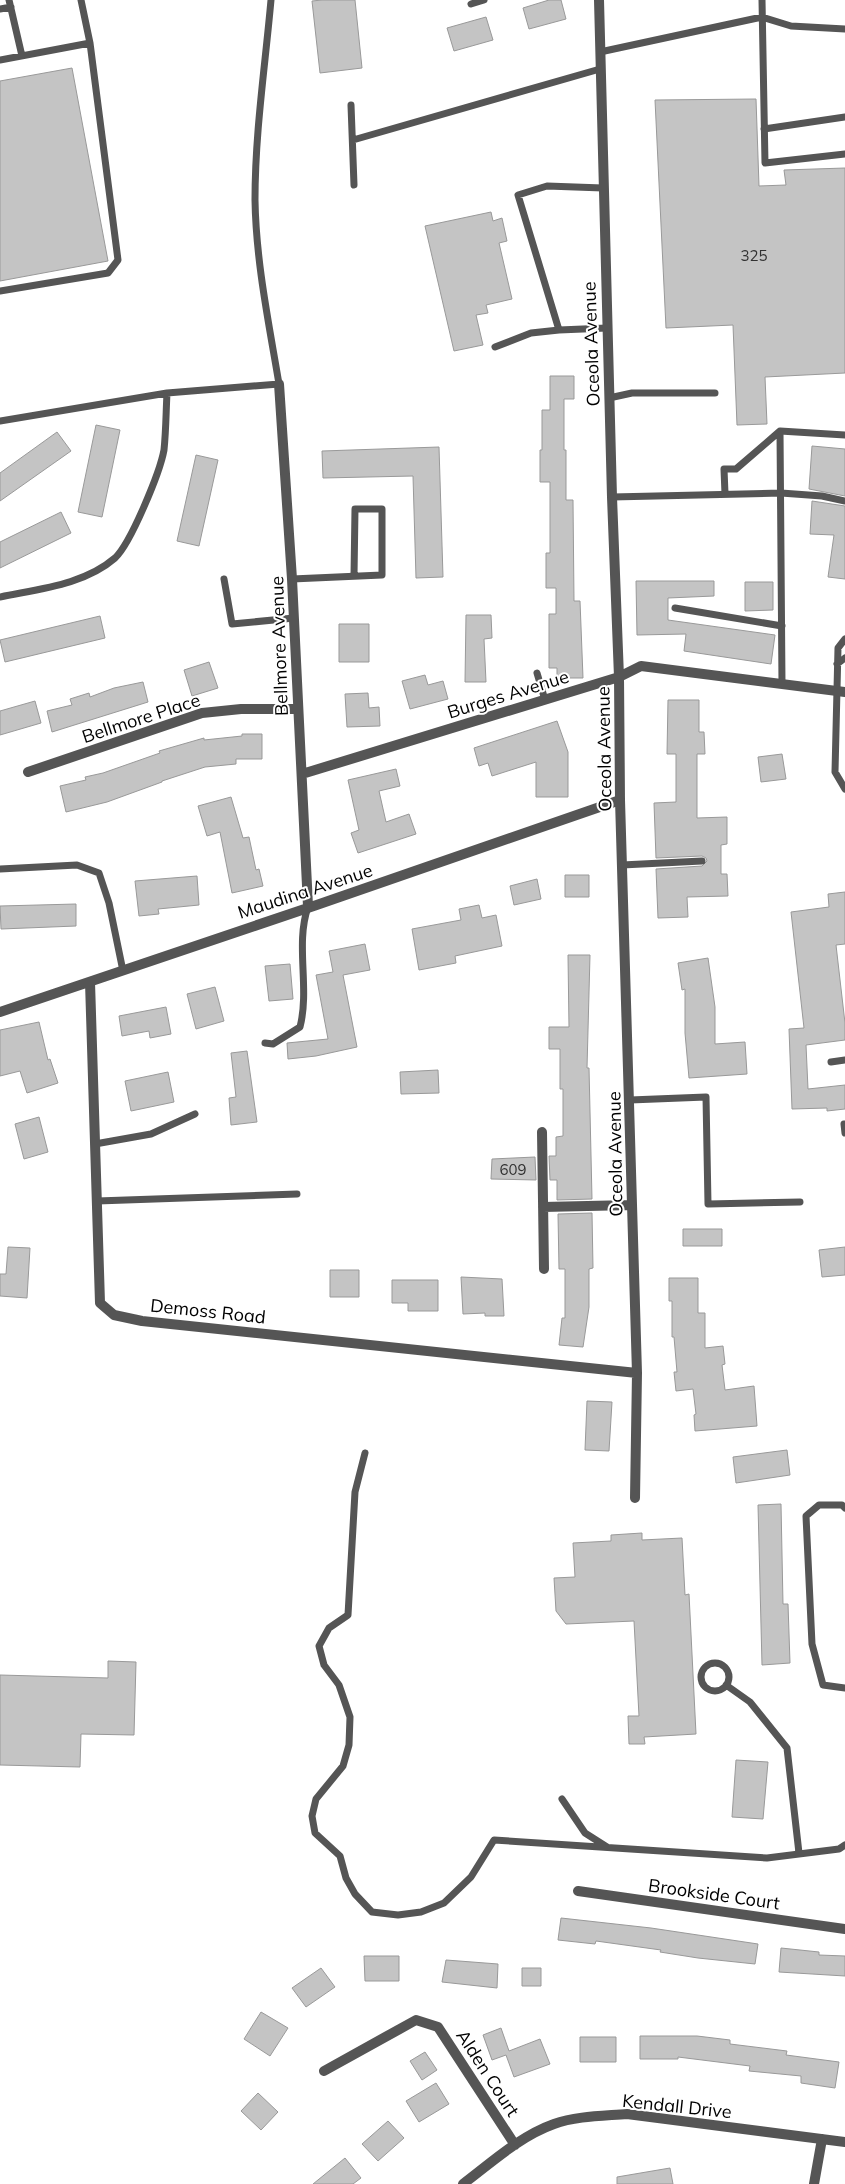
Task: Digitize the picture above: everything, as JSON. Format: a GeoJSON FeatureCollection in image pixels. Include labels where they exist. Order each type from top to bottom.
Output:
{"type":"FeatureCollection","features":[{"type":"Feature","properties":{"kind":"street","name":"Oceola Avenue"},"geometry":{"type":"LineString","coordinates":[[599,0],[637,1373],[635,1498]]}},
{"type":"Feature","properties":{"kind":"street","name":"Bellmore Avenue"},"geometry":{"type":"LineString","coordinates":[[279,384],[292,579],[308,906]]}},
{"type":"Feature","properties":{"kind":"street","name":"Burges Avenue"},"geometry":{"type":"LineString","coordinates":[[302,774],[619,677],[641,666],[840,692]]}},
{"type":"Feature","properties":{"kind":"street","name":"Bellmore Place"},"geometry":{"type":"LineString","coordinates":[[28,772],[202,713],[242,708],[297,708]]}},
{"type":"Feature","properties":{"kind":"street","name":"Maudina Avenue"},"geometry":{"type":"LineString","coordinates":[[0,1012],[620,800]]}},
{"type":"Feature","properties":{"kind":"street","name":"Demoss Road"},"geometry":{"type":"LineString","coordinates":[[90,982],[100,1303],[114,1315],[142,1321],[637,1373]]}},
{"type":"Feature","properties":{"kind":"street"},"geometry":{"type":"LineString","coordinates":[[542,1132],[544,1269]]}},
{"type":"Feature","properties":{"kind":"street"},"geometry":{"type":"LineString","coordinates":[[543,1207],[632,1205]]}},
{"type":"Feature","properties":{"kind":"street","name":"Brookside Court"},"geometry":{"type":"LineString","coordinates":[[578,1891],[845,1929]]}},
{"type":"Feature","properties":{"kind":"street","name":"Alden Court"},"geometry":{"type":"LineString","coordinates":[[324,2071],[416,2020],[438,2027],[515,2144]]}},
{"type":"Feature","properties":{"kind":"street","name":"Kendall Drive"},"geometry":{"type":"LineString","coordinates":[[463,2184],[515,2144],[554,2124],[591,2117],[627,2114],[845,2142]]}},
{"type":"Feature","properties":{"kind":"street"},"geometry":{"type":"LineString","coordinates":[[814,2184],[822,2139]]}},
{"type":"Feature","properties":{"kind":"lane"},"geometry":{"type":"LineString","coordinates":[[0,291],[108,273],[118,260],[90,42],[81,0]]}},
{"type":"Feature","properties":{"kind":"lane"},"geometry":{"type":"LineString","coordinates":[[0,421],[167,392],[279,384],[262,282],[255,201],[262,75],[271,0]]}},
{"type":"Feature","properties":{"kind":"lane"},"geometry":{"type":"LineString","coordinates":[[471,4],[484,0]]}},
{"type":"Feature","properties":{"kind":"lane"},"geometry":{"type":"LineString","coordinates":[[762,0],[765,163],[845,154]]}},
{"type":"Feature","properties":{"kind":"lane"},"geometry":{"type":"LineString","coordinates":[[0,9],[10,3],[22,56]]}},
{"type":"Feature","properties":{"kind":"lane"},"geometry":{"type":"LineString","coordinates":[[600,52],[762,16],[791,26],[845,29]]}},
{"type":"Feature","properties":{"kind":"lane"},"geometry":{"type":"LineString","coordinates":[[0,60],[90,42]]}},
{"type":"Feature","properties":{"kind":"lane"},"geometry":{"type":"LineString","coordinates":[[353,140],[600,69]]}},
{"type":"Feature","properties":{"kind":"lane"},"geometry":{"type":"LineString","coordinates":[[351,105],[354,185]]}},
{"type":"Feature","properties":{"kind":"lane"},"geometry":{"type":"LineString","coordinates":[[764,129],[845,117]]}},
{"type":"Feature","properties":{"kind":"lane"},"geometry":{"type":"LineString","coordinates":[[559,330],[518,195],[547,186],[603,188]]}},
{"type":"Feature","properties":{"kind":"lane"},"geometry":{"type":"LineString","coordinates":[[495,347],[531,333],[607,328]]}},
{"type":"Feature","properties":{"kind":"lane"},"geometry":{"type":"LineString","coordinates":[[0,597],[62,585],[95,570],[116,557],[134,527],[149,496],[164,451],[167,392]]}},
{"type":"Feature","properties":{"kind":"lane"},"geometry":{"type":"LineString","coordinates":[[609,398],[632,393],[715,393]]}},
{"type":"Feature","properties":{"kind":"lane"},"geometry":{"type":"LineString","coordinates":[[725,494],[724,469],[736,469],[780,431],[845,435]]}},
{"type":"Feature","properties":{"kind":"lane"},"geometry":{"type":"LineString","coordinates":[[780,431],[782,684]]}},
{"type":"Feature","properties":{"kind":"lane"},"geometry":{"type":"LineString","coordinates":[[612,497],[781,493],[822,496],[845,501]]}},
{"type":"Feature","properties":{"kind":"lane"},"geometry":{"type":"LineString","coordinates":[[292,579],[382,575],[382,509],[355,509],[354,576]]}},
{"type":"Feature","properties":{"kind":"lane"},"geometry":{"type":"LineString","coordinates":[[224,579],[232,624],[294,618]]}},
{"type":"Feature","properties":{"kind":"lane"},"geometry":{"type":"LineString","coordinates":[[675,608],[782,626]]}},
{"type":"Feature","properties":{"kind":"lane"},"geometry":{"type":"LineString","coordinates":[[845,639],[838,648],[837,664],[840,692],[835,772],[845,789]]}},
{"type":"Feature","properties":{"kind":"lane"},"geometry":{"type":"LineString","coordinates":[[837,664],[845,658]]}},
{"type":"Feature","properties":{"kind":"lane"},"geometry":{"type":"LineString","coordinates":[[837,664],[845,664]]}},
{"type":"Feature","properties":{"kind":"lane"},"geometry":{"type":"LineString","coordinates":[[537,673],[545,700]]}},
{"type":"Feature","properties":{"kind":"lane"},"geometry":{"type":"LineString","coordinates":[[622,865],[702,861]]}},
{"type":"Feature","properties":{"kind":"lane"},"geometry":{"type":"LineString","coordinates":[[0,869],[78,865],[99,873],[109,903],[123,971]]}},
{"type":"Feature","properties":{"kind":"lane"},"geometry":{"type":"LineString","coordinates":[[265,1043],[273,1044],[300,1027],[304,971],[303,920],[308,906]]}},
{"type":"Feature","properties":{"kind":"lane"},"geometry":{"type":"LineString","coordinates":[[831,1062],[845,1060]]}},
{"type":"Feature","properties":{"kind":"lane"},"geometry":{"type":"LineString","coordinates":[[630,1100],[706,1097],[708,1204],[800,1202]]}},
{"type":"Feature","properties":{"kind":"lane"},"geometry":{"type":"LineString","coordinates":[[95,1144],[151,1134],[195,1114]]}},
{"type":"Feature","properties":{"kind":"lane"},"geometry":{"type":"LineString","coordinates":[[844,1124],[845,1133]]}},
{"type":"Feature","properties":{"kind":"lane"},"geometry":{"type":"LineString","coordinates":[[97,1201],[297,1194]]}},
{"type":"Feature","properties":{"kind":"lane"},"geometry":{"type":"LineString","coordinates":[[365,1452],[355,1492],[348,1616],[329,1628],[319,1646],[324,1665],[339,1685],[350,1717],[349,1745],[343,1766],[316,1799],[312,1816],[315,1833],[340,1856],[346,1878],[355,1894],[372,1912],[398,1915],[421,1912],[444,1903],[471,1877],[494,1840],[767,1858],[839,1849],[845,1845]]}},
{"type":"Feature","properties":{"kind":"lane"},"geometry":{"type":"LineString","coordinates":[[845,1508],[842,1504],[819,1504],[806,1516],[812,1644],[823,1685],[845,1688]]}},
{"type":"Feature","properties":{"kind":"lane"},"geometry":{"type":"LineString","coordinates":[[708,1664],[722,1665],[728,1672],[726,1685],[719,1690],[710,1690],[701,1680],[702,1671],[708,1664]]}},
{"type":"Feature","properties":{"kind":"lane"},"geometry":{"type":"LineString","coordinates":[[726,1685],[750,1702],[787,1748],[800,1853]]}},
{"type":"Feature","properties":{"kind":"lane"},"geometry":{"type":"LineString","coordinates":[[562,1799],[585,1832],[607,1847]]}},
{"type":"Feature","properties":{"kind":"building"},"geometry":{"type":"Polygon","coordinates":[[[355,0],[362,68],[320,73],[312,1],[355,0]]]}},
{"type":"Feature","properties":{"kind":"building"},"geometry":{"type":"Polygon","coordinates":[[[549,0],[561,0],[566,19],[529,29],[523,8],[549,0]]]}},
{"type":"Feature","properties":{"kind":"building"},"geometry":{"type":"Polygon","coordinates":[[[486,17],[493,40],[454,51],[447,28],[486,17]]]}},
{"type":"Feature","properties":{"kind":"building"},"geometry":{"type":"Polygon","coordinates":[[[72,68],[108,261],[0,281],[0,81],[72,68]]]}},
{"type":"Feature","properties":{"kind":"building"},"geometry":{"type":"Polygon","coordinates":[[[756,99],[759,186],[786,185],[784,170],[845,168],[845,373],[765,377],[767,424],[737,425],[733,325],[666,328],[655,100],[756,99]]]}},
{"type":"Feature","properties":{"kind":"building"},"geometry":{"type":"Polygon","coordinates":[[[491,212],[493,221],[502,218],[507,241],[499,243],[512,299],[486,305],[488,313],[476,315],[483,345],[454,351],[425,226],[491,212]]]}},
{"type":"Feature","properties":{"kind":"building"},"geometry":{"type":"Polygon","coordinates":[[[550,376],[574,376],[574,399],[564,399],[564,450],[566,450],[566,500],[573,500],[574,601],[580,601],[583,678],[557,678],[557,668],[549,668],[549,614],[556,614],[556,588],[546,588],[546,553],[550,553],[550,482],[540,482],[540,450],[542,450],[542,410],[550,410],[550,376]]]}},
{"type":"Feature","properties":{"kind":"building"},"geometry":{"type":"Polygon","coordinates":[[[96,425],[120,430],[102,517],[78,512],[96,425]]]}},
{"type":"Feature","properties":{"kind":"building"},"geometry":{"type":"Polygon","coordinates":[[[57,432],[71,451],[0,501],[0,473],[57,432]]]}},
{"type":"Feature","properties":{"kind":"building"},"geometry":{"type":"Polygon","coordinates":[[[812,446],[845,449],[845,496],[809,489],[812,446]]]}},
{"type":"Feature","properties":{"kind":"building"},"geometry":{"type":"Polygon","coordinates":[[[439,447],[443,577],[416,578],[413,476],[323,478],[322,451],[439,447]]]}},
{"type":"Feature","properties":{"kind":"building"},"geometry":{"type":"Polygon","coordinates":[[[196,455],[218,460],[199,546],[177,541],[196,455]]]}},
{"type":"Feature","properties":{"kind":"building"},"geometry":{"type":"Polygon","coordinates":[[[812,501],[845,506],[845,579],[828,577],[834,535],[810,534],[812,501]]]}},
{"type":"Feature","properties":{"kind":"building"},"geometry":{"type":"Polygon","coordinates":[[[61,512],[71,533],[0,568],[0,542],[61,512]]]}},
{"type":"Feature","properties":{"kind":"building"},"geometry":{"type":"Polygon","coordinates":[[[636,581],[714,581],[714,596],[668,598],[668,620],[775,635],[771,664],[684,651],[686,634],[637,635],[636,581]]]}},
{"type":"Feature","properties":{"kind":"building"},"geometry":{"type":"Polygon","coordinates":[[[745,582],[773,582],[773,610],[745,611],[745,582]]]}},
{"type":"Feature","properties":{"kind":"building"},"geometry":{"type":"Polygon","coordinates":[[[466,615],[491,615],[492,638],[484,639],[486,682],[465,682],[466,615]]]}},
{"type":"Feature","properties":{"kind":"building"},"geometry":{"type":"Polygon","coordinates":[[[100,616],[105,638],[5,662],[0,640],[100,616]]]}},
{"type":"Feature","properties":{"kind":"building"},"geometry":{"type":"Polygon","coordinates":[[[339,624],[369,624],[369,662],[339,662],[339,624]]]}},
{"type":"Feature","properties":{"kind":"building"},"geometry":{"type":"Polygon","coordinates":[[[209,662],[218,688],[192,696],[184,670],[209,662]]]}},
{"type":"Feature","properties":{"kind":"building"},"geometry":{"type":"Polygon","coordinates":[[[425,675],[428,685],[443,681],[448,699],[410,709],[402,681],[425,675]]]}},
{"type":"Feature","properties":{"kind":"building"},"geometry":{"type":"Polygon","coordinates":[[[143,682],[148,702],[52,732],[47,711],[72,705],[70,699],[89,693],[90,697],[114,688],[143,682]]]}},
{"type":"Feature","properties":{"kind":"building"},"geometry":{"type":"Polygon","coordinates":[[[368,693],[369,708],[379,707],[380,726],[347,727],[345,694],[368,693]]]}},
{"type":"Feature","properties":{"kind":"building"},"geometry":{"type":"Polygon","coordinates":[[[668,700],[699,700],[699,732],[704,732],[705,754],[697,754],[697,818],[727,817],[727,844],[721,845],[721,874],[727,874],[728,896],[687,897],[688,917],[658,918],[656,869],[702,866],[707,861],[702,856],[656,858],[654,803],[676,802],[676,754],[667,754],[668,700]]]}},
{"type":"Feature","properties":{"kind":"building"},"geometry":{"type":"Polygon","coordinates":[[[35,701],[41,723],[0,735],[0,711],[35,701]]]}},
{"type":"Feature","properties":{"kind":"building"},"geometry":{"type":"Polygon","coordinates":[[[557,721],[568,752],[568,797],[536,797],[536,762],[492,776],[488,763],[479,766],[474,748],[557,721]]]}},
{"type":"Feature","properties":{"kind":"building"},"geometry":{"type":"Polygon","coordinates":[[[242,734],[262,734],[262,759],[236,759],[236,764],[205,767],[107,802],[66,812],[60,786],[86,780],[85,777],[103,773],[160,753],[159,751],[204,738],[204,740],[242,736],[242,734]]]}},
{"type":"Feature","properties":{"kind":"building"},"geometry":{"type":"Polygon","coordinates":[[[782,754],[786,779],[761,782],[758,757],[782,754]]]}},
{"type":"Feature","properties":{"kind":"building"},"geometry":{"type":"Polygon","coordinates":[[[396,769],[400,786],[379,791],[386,822],[409,814],[416,834],[358,853],[351,833],[359,830],[348,780],[396,769]]]}},
{"type":"Feature","properties":{"kind":"building"},"geometry":{"type":"Polygon","coordinates":[[[231,797],[243,838],[249,837],[256,870],[259,869],[263,886],[232,893],[220,832],[207,836],[198,806],[231,797]]]}},
{"type":"Feature","properties":{"kind":"building"},"geometry":{"type":"Polygon","coordinates":[[[565,875],[589,875],[589,897],[565,897],[565,875]]]}},
{"type":"Feature","properties":{"kind":"building"},"geometry":{"type":"Polygon","coordinates":[[[197,876],[199,905],[158,909],[159,914],[139,916],[135,881],[197,876]]]}},
{"type":"Feature","properties":{"kind":"building"},"geometry":{"type":"Polygon","coordinates":[[[537,879],[541,899],[514,905],[510,886],[537,879]]]}},
{"type":"Feature","properties":{"kind":"building"},"geometry":{"type":"Polygon","coordinates":[[[845,892],[845,944],[836,945],[845,1023],[845,1040],[806,1045],[808,1089],[845,1085],[845,1109],[827,1111],[827,1108],[792,1109],[789,1029],[804,1028],[791,912],[829,907],[828,894],[845,892]]]}},
{"type":"Feature","properties":{"kind":"building"},"geometry":{"type":"Polygon","coordinates":[[[76,904],[76,926],[1,929],[0,906],[76,904]]]}},
{"type":"Feature","properties":{"kind":"building"},"geometry":{"type":"Polygon","coordinates":[[[479,905],[482,918],[496,915],[502,946],[455,956],[456,963],[419,970],[412,929],[461,920],[459,909],[479,905]]]}},
{"type":"Feature","properties":{"kind":"building"},"geometry":{"type":"Polygon","coordinates":[[[365,944],[370,970],[343,975],[357,1047],[316,1056],[288,1059],[287,1043],[328,1039],[316,975],[333,972],[329,951],[365,944]]]}},
{"type":"Feature","properties":{"kind":"building"},"geometry":{"type":"Polygon","coordinates":[[[568,955],[590,955],[587,1068],[589,1068],[592,1199],[557,1200],[557,1180],[550,1180],[549,1156],[556,1156],[556,1137],[563,1136],[563,1089],[560,1089],[560,1049],[549,1049],[549,1027],[569,1027],[568,955]]]}},
{"type":"Feature","properties":{"kind":"building"},"geometry":{"type":"Polygon","coordinates":[[[708,958],[715,1007],[715,1044],[745,1042],[747,1074],[689,1078],[685,1033],[685,989],[682,990],[678,963],[708,958]]]}},
{"type":"Feature","properties":{"kind":"building"},"geometry":{"type":"Polygon","coordinates":[[[290,964],[293,999],[269,1001],[265,966],[290,964]]]}},
{"type":"Feature","properties":{"kind":"building"},"geometry":{"type":"Polygon","coordinates":[[[215,987],[224,1021],[196,1029],[187,994],[215,987]]]}},
{"type":"Feature","properties":{"kind":"building"},"geometry":{"type":"Polygon","coordinates":[[[166,1007],[171,1034],[150,1038],[149,1031],[122,1036],[119,1016],[166,1007]]]}},
{"type":"Feature","properties":{"kind":"building"},"geometry":{"type":"Polygon","coordinates":[[[39,1022],[48,1060],[50,1059],[58,1083],[27,1093],[20,1071],[0,1076],[0,1030],[39,1022]]]}},
{"type":"Feature","properties":{"kind":"building"},"geometry":{"type":"Polygon","coordinates":[[[247,1051],[257,1122],[231,1125],[229,1098],[236,1097],[231,1053],[247,1051]]]}},
{"type":"Feature","properties":{"kind":"building"},"geometry":{"type":"Polygon","coordinates":[[[438,1070],[439,1093],[401,1094],[400,1072],[438,1070]]]}},
{"type":"Feature","properties":{"kind":"building"},"geometry":{"type":"Polygon","coordinates":[[[168,1072],[174,1102],[131,1111],[125,1081],[168,1072]]]}},
{"type":"Feature","properties":{"kind":"building"},"geometry":{"type":"Polygon","coordinates":[[[39,1117],[48,1152],[24,1159],[15,1124],[39,1117]]]}},
{"type":"Feature","properties":{"kind":"building"},"geometry":{"type":"Polygon","coordinates":[[[535,1157],[536,1180],[491,1179],[492,1159],[535,1157]]]}},
{"type":"Feature","properties":{"kind":"building"},"geometry":{"type":"Polygon","coordinates":[[[592,1213],[593,1268],[589,1269],[589,1307],[583,1347],[559,1345],[562,1318],[565,1318],[565,1269],[559,1269],[558,1214],[592,1213]]]}},
{"type":"Feature","properties":{"kind":"building"},"geometry":{"type":"Polygon","coordinates":[[[683,1229],[722,1229],[722,1246],[683,1246],[683,1229]]]}},
{"type":"Feature","properties":{"kind":"building"},"geometry":{"type":"Polygon","coordinates":[[[8,1247],[30,1248],[27,1298],[0,1296],[0,1274],[6,1274],[8,1247]]]}},
{"type":"Feature","properties":{"kind":"building"},"geometry":{"type":"Polygon","coordinates":[[[845,1247],[845,1275],[822,1277],[819,1250],[845,1247]]]}},
{"type":"Feature","properties":{"kind":"building"},"geometry":{"type":"Polygon","coordinates":[[[330,1270],[359,1270],[359,1297],[330,1297],[330,1270]]]}},
{"type":"Feature","properties":{"kind":"building"},"geometry":{"type":"Polygon","coordinates":[[[461,1277],[502,1279],[504,1316],[485,1316],[485,1313],[463,1314],[461,1277]]]}},
{"type":"Feature","properties":{"kind":"building"},"geometry":{"type":"Polygon","coordinates":[[[669,1278],[698,1278],[698,1313],[705,1313],[705,1348],[723,1346],[725,1364],[722,1365],[725,1390],[754,1386],[757,1426],[695,1431],[694,1415],[696,1414],[693,1389],[676,1391],[674,1372],[677,1372],[674,1337],[672,1337],[672,1301],[669,1301],[669,1278]]]}},
{"type":"Feature","properties":{"kind":"building"},"geometry":{"type":"Polygon","coordinates":[[[392,1280],[438,1280],[438,1311],[408,1311],[408,1303],[392,1303],[392,1280]]]}},
{"type":"Feature","properties":{"kind":"building"},"geometry":{"type":"Polygon","coordinates":[[[587,1401],[612,1402],[609,1451],[585,1450],[587,1401]]]}},
{"type":"Feature","properties":{"kind":"building"},"geometry":{"type":"Polygon","coordinates":[[[787,1450],[790,1475],[736,1483],[733,1457],[787,1450]]]}},
{"type":"Feature","properties":{"kind":"building"},"geometry":{"type":"Polygon","coordinates":[[[781,1504],[783,1604],[788,1604],[790,1663],[762,1665],[758,1505],[781,1504]]]}},
{"type":"Feature","properties":{"kind":"building"},"geometry":{"type":"Polygon","coordinates":[[[642,1533],[642,1540],[682,1538],[685,1595],[689,1594],[696,1734],[644,1737],[645,1744],[629,1744],[628,1716],[639,1716],[634,1621],[566,1624],[556,1611],[554,1578],[575,1577],[573,1543],[611,1541],[611,1535],[642,1533]]]}},
{"type":"Feature","properties":{"kind":"building"},"geometry":{"type":"Polygon","coordinates":[[[108,1661],[136,1662],[134,1735],[81,1734],[80,1767],[0,1765],[0,1675],[108,1678],[108,1661]]]}},
{"type":"Feature","properties":{"kind":"building"},"geometry":{"type":"Polygon","coordinates":[[[736,1760],[768,1762],[763,1819],[732,1817],[736,1760]]]}},
{"type":"Feature","properties":{"kind":"building"},"geometry":{"type":"Polygon","coordinates":[[[561,1918],[651,1928],[758,1944],[755,1964],[698,1958],[660,1952],[661,1950],[596,1941],[595,1944],[558,1940],[561,1918]]]}},
{"type":"Feature","properties":{"kind":"building"},"geometry":{"type":"Polygon","coordinates":[[[781,1948],[819,1952],[819,1955],[845,1956],[845,1976],[779,1972],[781,1948]]]}},
{"type":"Feature","properties":{"kind":"building"},"geometry":{"type":"Polygon","coordinates":[[[364,1956],[399,1956],[399,1981],[365,1981],[364,1956]]]}},
{"type":"Feature","properties":{"kind":"building"},"geometry":{"type":"Polygon","coordinates":[[[446,1960],[498,1964],[497,1988],[442,1982],[446,1960]]]}},
{"type":"Feature","properties":{"kind":"building"},"geometry":{"type":"Polygon","coordinates":[[[321,1968],[335,1987],[306,2007],[292,1988],[321,1968]]]}},
{"type":"Feature","properties":{"kind":"building"},"geometry":{"type":"Polygon","coordinates":[[[522,1968],[541,1968],[541,1986],[522,1986],[522,1968]]]}},
{"type":"Feature","properties":{"kind":"building"},"geometry":{"type":"Polygon","coordinates":[[[261,2012],[288,2028],[270,2056],[244,2039],[261,2012]]]}},
{"type":"Feature","properties":{"kind":"building"},"geometry":{"type":"Polygon","coordinates":[[[501,2028],[509,2051],[540,2039],[550,2064],[514,2077],[506,2055],[492,2060],[483,2035],[501,2028]]]}},
{"type":"Feature","properties":{"kind":"building"},"geometry":{"type":"Polygon","coordinates":[[[640,2036],[697,2036],[730,2040],[730,2044],[787,2051],[786,2055],[839,2062],[835,2088],[801,2083],[801,2076],[749,2071],[750,2066],[678,2057],[678,2059],[640,2059],[640,2036]]]}},
{"type":"Feature","properties":{"kind":"building"},"geometry":{"type":"Polygon","coordinates":[[[580,2037],[616,2037],[616,2062],[580,2062],[580,2037]]]}},
{"type":"Feature","properties":{"kind":"building"},"geometry":{"type":"Polygon","coordinates":[[[425,2052],[437,2070],[422,2080],[410,2061],[425,2052]]]}},
{"type":"Feature","properties":{"kind":"building"},"geometry":{"type":"Polygon","coordinates":[[[436,2083],[449,2104],[419,2122],[406,2101],[436,2083]]]}},
{"type":"Feature","properties":{"kind":"building"},"geometry":{"type":"Polygon","coordinates":[[[258,2093],[278,2112],[261,2130],[241,2111],[258,2093]]]}},
{"type":"Feature","properties":{"kind":"building"},"geometry":{"type":"Polygon","coordinates":[[[388,2121],[404,2138],[378,2161],[362,2144],[388,2121]]]}},
{"type":"Feature","properties":{"kind":"building"},"geometry":{"type":"Polygon","coordinates":[[[345,2158],[361,2178],[353,2184],[313,2184],[345,2158]]]}},
{"type":"Feature","properties":{"kind":"building"},"geometry":{"type":"Polygon","coordinates":[[[670,2168],[673,2184],[617,2184],[617,2177],[670,2168]]]}}]}
